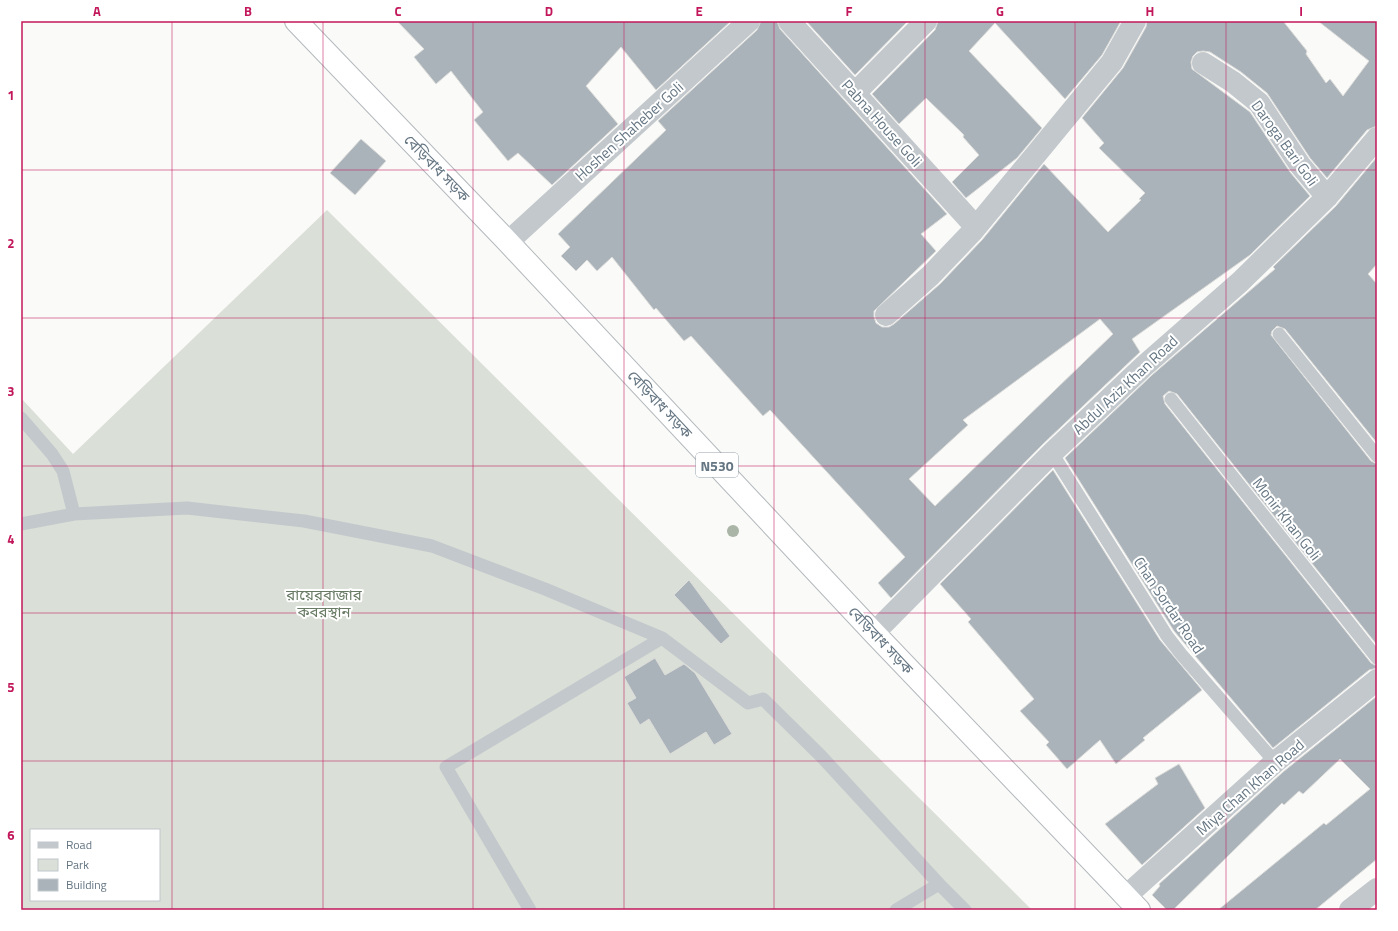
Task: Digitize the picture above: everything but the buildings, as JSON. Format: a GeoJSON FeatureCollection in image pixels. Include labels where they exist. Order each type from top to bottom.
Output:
{"type":"FeatureCollection","features":[{"type":"Feature","properties":{"kind":"highway","name":"বেড়িবাধ সড়ক"},"geometry":{"type":"LineString","coordinates":[[296,21],[508,242],[874,633],[1132,903]]}},
{"type":"Feature","properties":{"kind":"street","name":"Hoshen Shaheber Goli"},"geometry":{"type":"LineString","coordinates":[[508,242],[749,21]]}},
{"type":"Feature","properties":{"kind":"street","name":"Pabna House Goli"},"geometry":{"type":"LineString","coordinates":[[789,21],[975,226]]}},
{"type":"Feature","properties":{"kind":"street"},"geometry":{"type":"LineString","coordinates":[[855,93],[926,21]]}},
{"type":"Feature","properties":{"kind":"street"},"geometry":{"type":"LineString","coordinates":[[886,315],[931,276],[972,232],[975,226],[1112,62],[1135,21]]}},
{"type":"Feature","properties":{"kind":"street","name":"Daroga Bari Goli"},"geometry":{"type":"LineString","coordinates":[[1203,63],[1234,82],[1259,103],[1300,165],[1327,196]]}},
{"type":"Feature","properties":{"kind":"street","name":"Abdul Aziz Khan Road"},"geometry":{"type":"LineString","coordinates":[[874,633],[1052,453],[1144,366],[1240,282],[1327,196],[1377,138]]}},
{"type":"Feature","properties":{"kind":"street","name":"Miya Chan Khan Road"},"geometry":{"type":"LineString","coordinates":[[1132,903],[1275,762],[1377,680]]}},
{"type":"Feature","properties":{"kind":"street"},"geometry":{"type":"LineString","coordinates":[[1350,910],[1377,889]]}},
{"type":"Feature","properties":{"kind":"lane"},"geometry":{"type":"LineString","coordinates":[[1279,334],[1377,456]]}},
{"type":"Feature","properties":{"kind":"lane","name":"Monir Khan Goli"},"geometry":{"type":"LineString","coordinates":[[1171,399],[1377,658]]}},
{"type":"Feature","properties":{"kind":"lane"},"geometry":{"type":"LineString","coordinates":[[21,418],[52,454],[63,472],[74,514]]}},
{"type":"Feature","properties":{"kind":"lane","name":"Chan Sordar Road"},"geometry":{"type":"LineString","coordinates":[[1052,453],[1167,636],[1275,762]]}},
{"type":"Feature","properties":{"kind":"lane"},"geometry":{"type":"LineString","coordinates":[[21,524],[74,514],[187,508],[304,521],[432,546],[545,589],[662,638],[748,703],[763,699],[820,756],[965,910]]}},
{"type":"Feature","properties":{"kind":"lane"},"geometry":{"type":"LineString","coordinates":[[530,910],[446,767],[662,638]]}},
{"type":"Feature","properties":{"kind":"lane"},"geometry":{"type":"LineString","coordinates":[[896,910],[939,884]]}},
{"type":"Feature","properties":{"kind":"green space","name":"রায়েরবাজার কবরস্থান"},"geometry":{"type":"Polygon","coordinates":[[[327,210],[1032,910],[21,910],[21,398],[73,454],[327,210]]]}}]}
